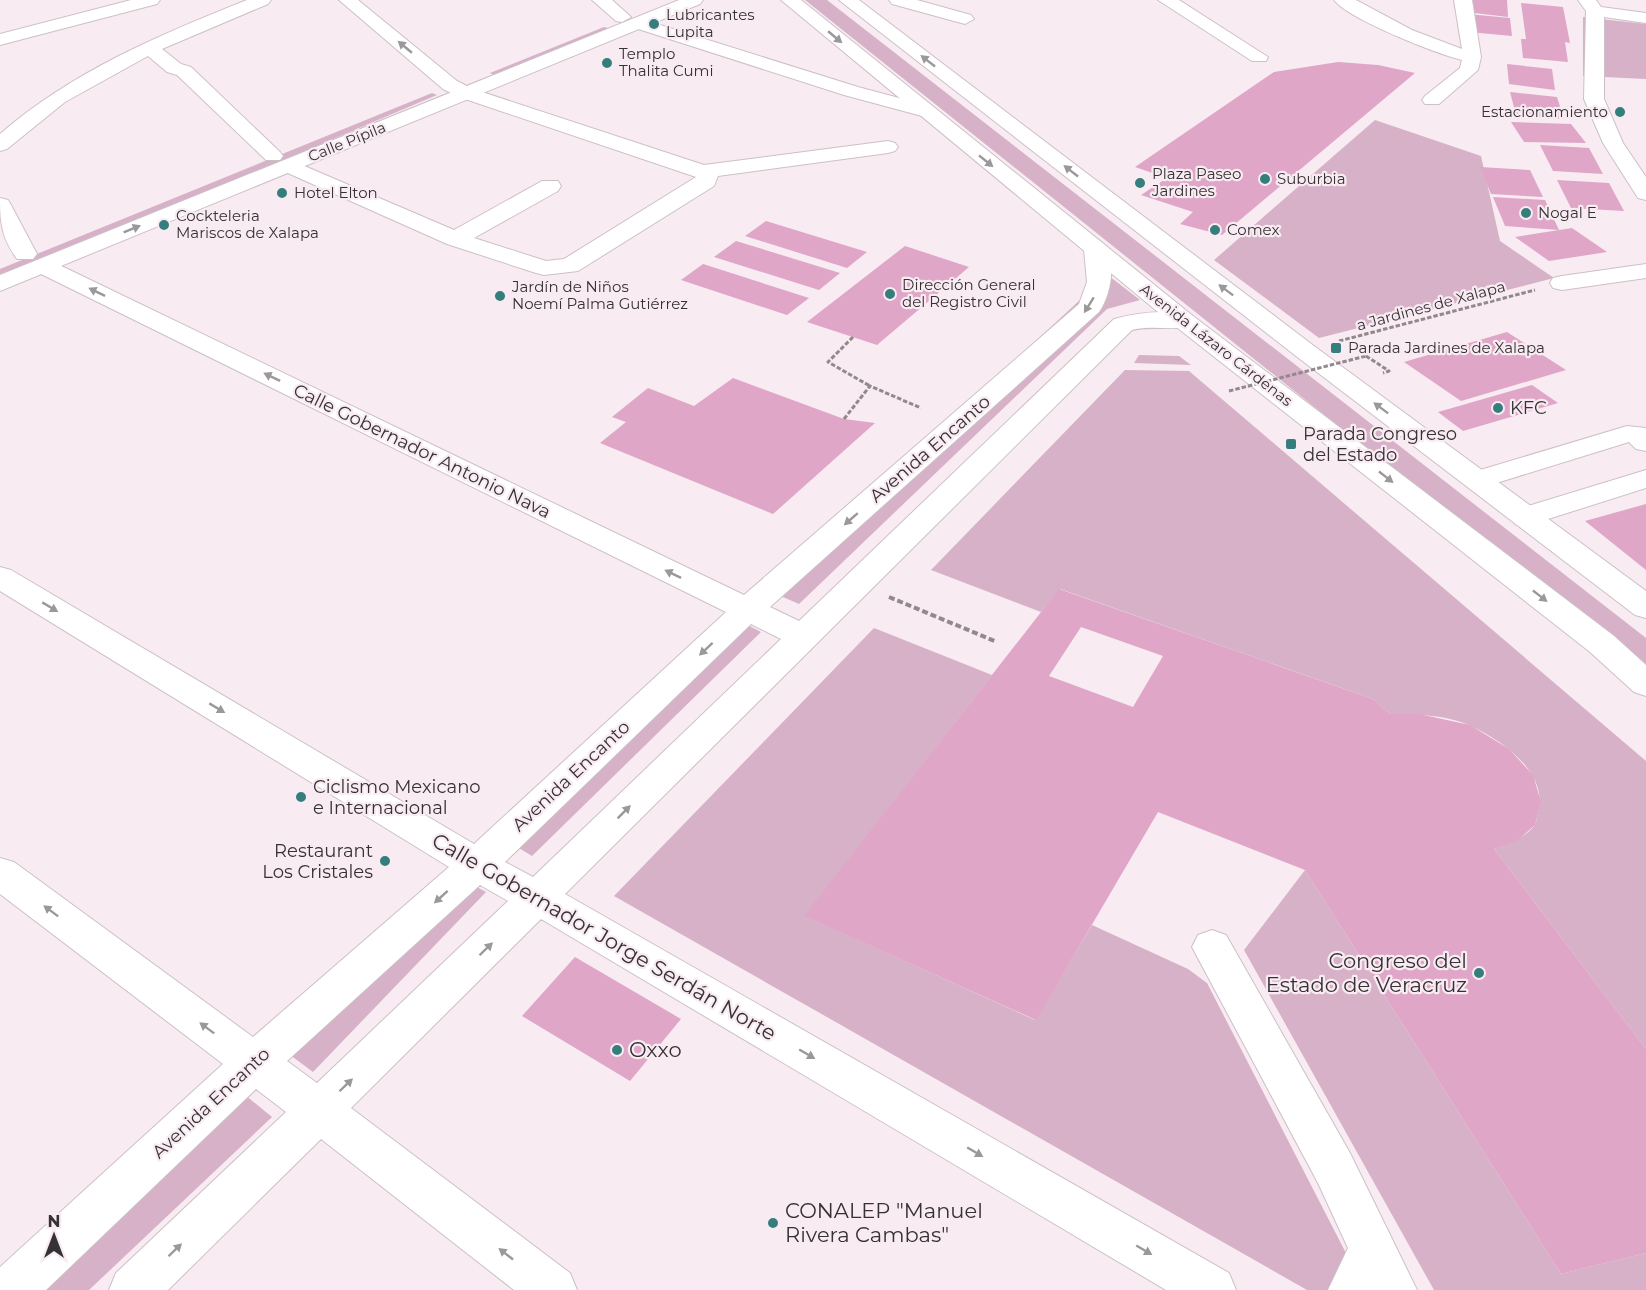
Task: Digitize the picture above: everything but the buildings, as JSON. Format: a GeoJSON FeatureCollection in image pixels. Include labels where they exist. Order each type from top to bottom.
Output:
{"type":"FeatureCollection","features":[{"type":"Feature","properties":{"kind":"main road"},"geometry":{"type":"LineString","coordinates":[[0,30],[109,3],[151,0]]}},
{"type":"Feature","properties":{"kind":"main road"},"geometry":{"type":"LineString","coordinates":[[0,145],[42,109],[154,44],[262,0]]}},
{"type":"Feature","properties":{"kind":"main road"},"geometry":{"type":"LineString","coordinates":[[348,0],[458,89],[703,172],[888,147]]}},
{"type":"Feature","properties":{"kind":"main road"},"geometry":{"type":"LineString","coordinates":[[601,0],[630,20],[851,91],[922,110]]}},
{"type":"Feature","properties":{"kind":"main road"},"geometry":{"type":"LineString","coordinates":[[630,20],[646,0]]}},
{"type":"Feature","properties":{"kind":"main road","name":"Calle Pípila"},"geometry":{"type":"LineString","coordinates":[[630,20],[665,0]]}},
{"type":"Feature","properties":{"kind":"main road","name":"Calle Pípila"},"geometry":{"type":"LineString","coordinates":[[0,284],[34,260],[630,20],[694,0]]}},
{"type":"Feature","properties":{"kind":"main road"},"geometry":{"type":"LineString","coordinates":[[630,20],[667,16],[709,0]]}},
{"type":"Feature","properties":{"kind":"main road","name":"Avenida Lázaro Cárdenas"},"geometry":{"type":"LineString","coordinates":[[790,0],[922,110],[1184,321],[1602,644],[1646,684]]}},
{"type":"Feature","properties":{"kind":"main road"},"geometry":{"type":"LineString","coordinates":[[848,0],[1305,351],[1646,607]]}},
{"type":"Feature","properties":{"kind":"main road"},"geometry":{"type":"LineString","coordinates":[[898,0],[965,19]]}},
{"type":"Feature","properties":{"kind":"main road"},"geometry":{"type":"LineString","coordinates":[[1167,0],[1259,57]]}},
{"type":"Feature","properties":{"kind":"main road"},"geometry":{"type":"LineString","coordinates":[[1343,0],[1428,45],[1472,57]]}},
{"type":"Feature","properties":{"kind":"main road"},"geometry":{"type":"LineString","coordinates":[[1432,100],[1469,70],[1472,57],[1463,0]]}},
{"type":"Feature","properties":{"kind":"main road"},"geometry":{"type":"LineString","coordinates":[[109,3],[154,44]]}},
{"type":"Feature","properties":{"kind":"main road"},"geometry":{"type":"LineString","coordinates":[[0,40],[109,3]]}},
{"type":"Feature","properties":{"kind":"main road"},"geometry":{"type":"LineString","coordinates":[[1646,18],[1591,6],[1594,99],[1613,143],[1646,193]]}},
{"type":"Feature","properties":{"kind":"main road"},"geometry":{"type":"LineString","coordinates":[[154,44],[152,50],[160,58],[184,71],[281,161],[455,239],[544,268],[570,266],[706,181],[707,176],[703,172]]}},
{"type":"Feature","properties":{"kind":"main road"},"geometry":{"type":"LineString","coordinates":[[851,91],[876,88],[890,83]]}},
{"type":"Feature","properties":{"kind":"main road"},"geometry":{"type":"LineString","coordinates":[[1613,143],[1635,144]]}},
{"type":"Feature","properties":{"kind":"main road"},"geometry":{"type":"LineString","coordinates":[[455,239],[550,186]]}},
{"type":"Feature","properties":{"kind":"main road"},"geometry":{"type":"LineString","coordinates":[[0,206],[34,260]]}},
{"type":"Feature","properties":{"kind":"main road","name":"Avenida Encanto"},"geometry":{"type":"LineString","coordinates":[[11,1290],[254,1063],[477,865],[747,610],[1090,307],[1099,282],[1096,249]]}},
{"type":"Feature","properties":{"kind":"main road","name":"Calle Pípila"},"geometry":{"type":"LineString","coordinates":[[0,264],[34,260]]}},
{"type":"Feature","properties":{"kind":"main road","name":"Calle Gobernador Antonio Nava"},"geometry":{"type":"LineString","coordinates":[[34,260],[802,636]]}},
{"type":"Feature","properties":{"kind":"main road"},"geometry":{"type":"LineString","coordinates":[[1562,283],[1646,271]]}},
{"type":"Feature","properties":{"kind":"main road"},"geometry":{"type":"LineString","coordinates":[[1618,296],[1646,292]]}},
{"type":"Feature","properties":{"kind":"main road"},"geometry":{"type":"LineString","coordinates":[[133,1290],[320,1111],[802,636],[1123,324],[1146,319],[1184,321]]}},
{"type":"Feature","properties":{"kind":"main road"},"geometry":{"type":"LineString","coordinates":[[1477,480],[1627,434],[1639,435],[1646,443]]}},
{"type":"Feature","properties":{"kind":"main road"},"geometry":{"type":"LineString","coordinates":[[1526,517],[1646,479]]}},
{"type":"Feature","properties":{"kind":"main road","name":"Calle Gobernador Jorge Serdán Norte"},"geometry":{"type":"LineString","coordinates":[[0,577],[477,865],[538,898],[1212,1290]]}},
{"type":"Feature","properties":{"kind":"main road"},"geometry":{"type":"LineString","coordinates":[[0,873],[320,1111],[553,1290]]}},
{"type":"Feature","properties":{"kind":"main road"},"geometry":{"type":"LineString","coordinates":[[1212,947],[1334,1168],[1393,1290]]}},
{"type":"Feature","properties":{"kind":"main road"},"geometry":{"type":"LineString","coordinates":[[1353,1290],[1374,1248]]}},
{"type":"Feature","properties":{"kind":"path","name":"a Jardines de Xalapa"},"geometry":{"type":"LineString","coordinates":[[1305,351],[1562,283]]}},
{"type":"Feature","properties":{"kind":"path"},"geometry":{"type":"LineString","coordinates":[[853,337],[828,362],[870,386],[921,408]]}},
{"type":"Feature","properties":{"kind":"path"},"geometry":{"type":"LineString","coordinates":[[1229,392],[1366,356]]}},
{"type":"Feature","properties":{"kind":"path"},"geometry":{"type":"LineString","coordinates":[[844,419],[870,386]]}},
{"type":"Feature","properties":{"kind":"path"},"geometry":{"type":"LineString","coordinates":[[888,597],[998,642]]}},
{"type":"Feature","properties":{"kind":"shaded area"},"geometry":{"type":"Polygon","coordinates":[[[805,0],[827,0],[1646,638],[1646,672],[805,0]]]}},
{"type":"Feature","properties":{"kind":"shaded area"},"geometry":{"type":"Polygon","coordinates":[[[1583,17],[1646,24],[1646,79],[1583,76],[1583,17]]]}},
{"type":"Feature","properties":{"kind":"shaded area"},"geometry":{"type":"Polygon","coordinates":[[[604,27],[611,29],[499,77],[490,73],[604,27]]]}},
{"type":"Feature","properties":{"kind":"shaded area"},"geometry":{"type":"Polygon","coordinates":[[[432,93],[437,95],[0,280],[0,269],[432,93]]]}},
{"type":"Feature","properties":{"kind":"shaded area"},"geometry":{"type":"Polygon","coordinates":[[[1375,120],[1481,156],[1500,241],[1554,278],[1319,338],[1214,260],[1375,120]]]}},
{"type":"Feature","properties":{"kind":"shaded area"},"geometry":{"type":"Polygon","coordinates":[[[1100,269],[1140,300],[1107,309],[799,604],[767,590],[1081,299],[1100,269]]]}},
{"type":"Feature","properties":{"kind":"shaded area"},"geometry":{"type":"Polygon","coordinates":[[[1139,355],[1179,356],[1191,365],[1134,363],[1139,355]]]}},
{"type":"Feature","properties":{"kind":"shaded area"},"geometry":{"type":"Polygon","coordinates":[[[1125,370],[1189,371],[1646,761],[1646,1049],[1494,849],[1516,840],[1534,826],[1540,798],[1537,785],[1530,772],[1521,760],[1497,740],[1452,719],[1390,714],[1373,699],[1060,589],[1041,612],[931,570],[1125,370]]]}},
{"type":"Feature","properties":{"kind":"shaded area"},"geometry":{"type":"Polygon","coordinates":[[[734,618],[761,632],[532,856],[499,836],[734,618]]]}},
{"type":"Feature","properties":{"kind":"shaded area"},"geometry":{"type":"Polygon","coordinates":[[[874,628],[992,675],[805,916],[1035,1020],[1092,925],[1188,969],[1207,983],[1348,1257],[1328,1290],[1307,1290],[614,896],[874,628]]]}},
{"type":"Feature","properties":{"kind":"shaded area"},"geometry":{"type":"Polygon","coordinates":[[[1305,870],[1561,1274],[1646,1253],[1646,1290],[1434,1290],[1244,950],[1305,870]]]}},
{"type":"Feature","properties":{"kind":"shaded area"},"geometry":{"type":"Polygon","coordinates":[[[451,873],[486,892],[313,1072],[274,1043],[451,873]]]}},
{"type":"Feature","properties":{"kind":"shaded area"},"geometry":{"type":"Polygon","coordinates":[[[228,1081],[272,1117],[89,1290],[8,1290],[228,1081]]]}},
{"type":"Feature","properties":{"kind":"place","name":"Lubricantes Lupita"},"geometry":{"type":"Point","coordinates":[654,24]}},
{"type":"Feature","properties":{"kind":"place","name":"Templo Thalita Cumi"},"geometry":{"type":"Point","coordinates":[607,63]}},
{"type":"Feature","properties":{"kind":"place","name":"Estacionamiento"},"geometry":{"type":"Point","coordinates":[1620,112]}},
{"type":"Feature","properties":{"kind":"place","name":"Suburbia"},"geometry":{"type":"Point","coordinates":[1265,179]}},
{"type":"Feature","properties":{"kind":"place","name":"Plaza Paseo Jardines"},"geometry":{"type":"Point","coordinates":[1140,183]}},
{"type":"Feature","properties":{"kind":"place","name":"Hotel Elton"},"geometry":{"type":"Point","coordinates":[282,193]}},
{"type":"Feature","properties":{"kind":"place","name":"Nogal E"},"geometry":{"type":"Point","coordinates":[1526,213]}},
{"type":"Feature","properties":{"kind":"place","name":"Cockteleria Mariscos de Xalapa"},"geometry":{"type":"Point","coordinates":[164,225]}},
{"type":"Feature","properties":{"kind":"place","name":"Comex"},"geometry":{"type":"Point","coordinates":[1215,230]}},
{"type":"Feature","properties":{"kind":"place","name":"Dirección General del Registro Civil"},"geometry":{"type":"Point","coordinates":[890,294]}},
{"type":"Feature","properties":{"kind":"place","name":"Jardín de Niños Noemí Palma Gutiérrez"},"geometry":{"type":"Point","coordinates":[500,296]}},
{"type":"Feature","properties":{"kind":"place","name":"Parada Jardines de Xalapa"},"geometry":{"type":"Point","coordinates":[1336,348]}},
{"type":"Feature","properties":{"kind":"place","name":"KFC"},"geometry":{"type":"Point","coordinates":[1498,408]}},
{"type":"Feature","properties":{"kind":"place","name":"Parada Congreso del Estado"},"geometry":{"type":"Point","coordinates":[1291,444]}},
{"type":"Feature","properties":{"kind":"place","name":"Ciclismo Mexicano e Internacional"},"geometry":{"type":"Point","coordinates":[301,797]}},
{"type":"Feature","properties":{"kind":"place","name":"Restaurant Los Cristales"},"geometry":{"type":"Point","coordinates":[385,861]}},
{"type":"Feature","properties":{"kind":"place","name":"Congreso del Estado de Veracruz"},"geometry":{"type":"Point","coordinates":[1479,973]}},
{"type":"Feature","properties":{"kind":"place","name":"Oxxo"},"geometry":{"type":"Point","coordinates":[617,1050]}},
{"type":"Feature","properties":{"kind":"place","name":"CONALEP \"Manuel Rivera Cambas\""},"geometry":{"type":"Point","coordinates":[773,1223]}}]}
